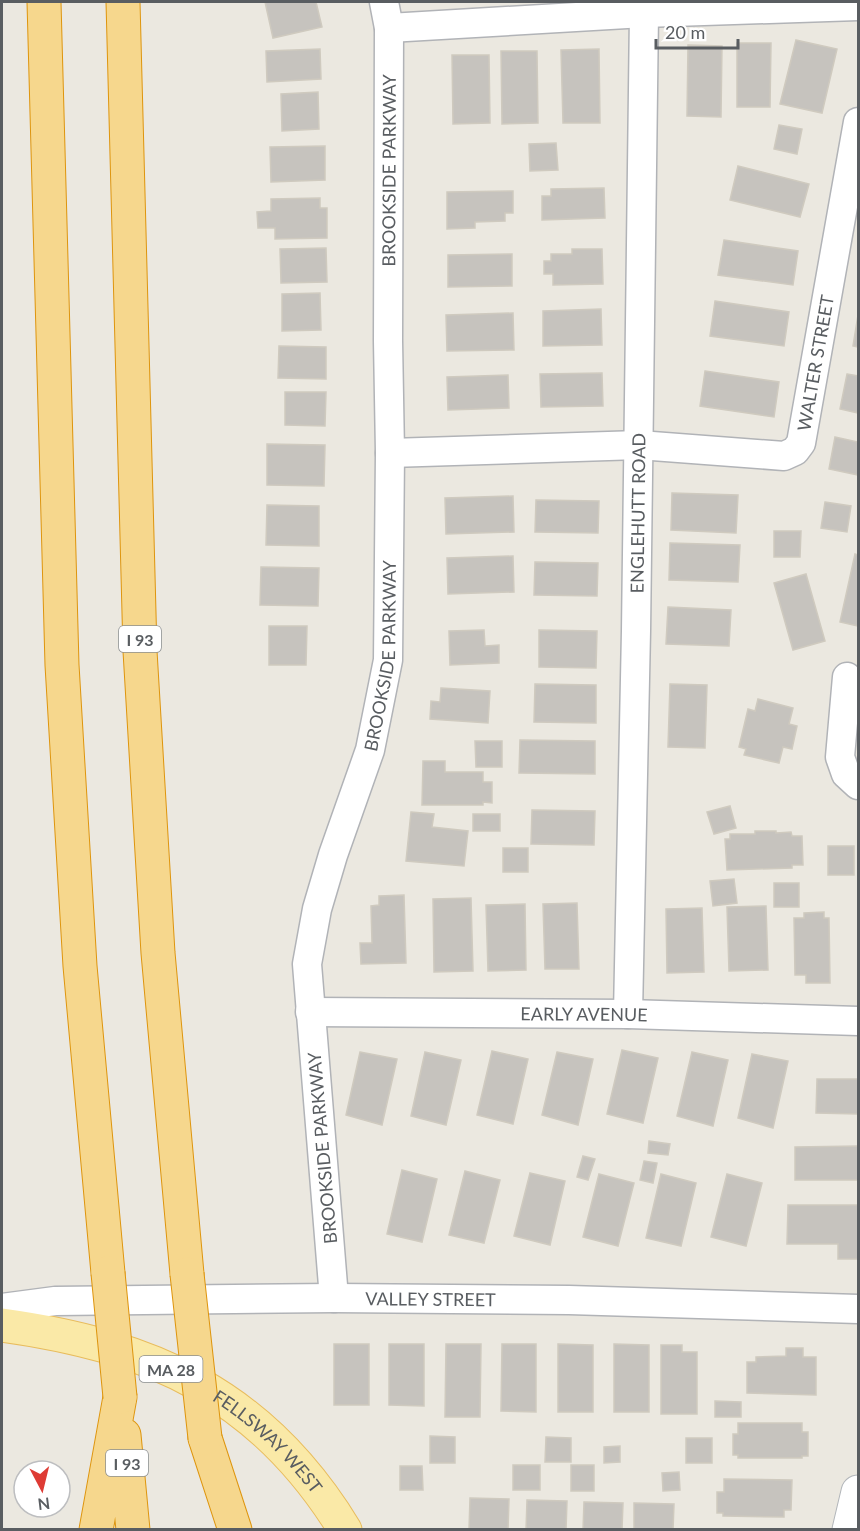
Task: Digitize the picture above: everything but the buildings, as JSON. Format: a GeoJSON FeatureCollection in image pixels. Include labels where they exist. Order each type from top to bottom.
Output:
{"type":"FeatureCollection","features":[{"type":"Feature","properties":{"kind":"highway","name":"I 93"},"geometry":{"type":"LineString","coordinates":[[44,2],[64,699],[80,966],[133,1530]]}},
{"type":"Feature","properties":{"kind":"highway","name":"I 93"},"geometry":{"type":"LineString","coordinates":[[123,2],[140,651],[158,942],[186,1275],[213,1530]]}},
{"type":"Feature","properties":{"kind":"highway"},"geometry":{"type":"LineString","coordinates":[[96,1530],[120,1397]]}},
{"type":"Feature","properties":{"kind":"highway"},"geometry":{"type":"LineString","coordinates":[[204,1438],[235,1530]]}},
{"type":"Feature","properties":{"kind":"main road","name":"FELLSWAY WEST"},"geometry":{"type":"LineString","coordinates":[[2,1325],[59,1334],[106,1345],[168,1367],[197,1382],[243,1413],[269,1435],[316,1488],[345,1530]]}},
{"type":"Feature","properties":{"kind":"street"},"geometry":{"type":"LineString","coordinates":[[386,15],[644,13],[858,6]]}},
{"type":"Feature","properties":{"kind":"street","name":"ENGLEHUTT ROAD"},"geometry":{"type":"LineString","coordinates":[[628,1014],[639,445],[644,13]]}},
{"type":"Feature","properties":{"kind":"street","name":"BROOKSIDE PARKWAY"},"geometry":{"type":"LineString","coordinates":[[334,1298],[307,964],[317,909],[333,855],[370,750],[388,660],[390,453],[386,15]]}},
{"type":"Feature","properties":{"kind":"street","name":"WALTER STREET"},"geometry":{"type":"LineString","coordinates":[[390,453],[639,445],[784,456],[795,452],[801,443],[858,122]]}},
{"type":"Feature","properties":{"kind":"street"},"geometry":{"type":"LineString","coordinates":[[847,677],[840,757],[846,774],[858,785]]}},
{"type":"Feature","properties":{"kind":"street","name":"EARLY AVENUE"},"geometry":{"type":"LineString","coordinates":[[310,1012],[628,1014],[858,1021]]}},
{"type":"Feature","properties":{"kind":"street","name":"VALLEY STREET"},"geometry":{"type":"LineString","coordinates":[[2,1308],[55,1301],[334,1298],[569,1300],[858,1309]]}},
{"type":"Feature","properties":{"kind":"street"},"geometry":{"type":"LineString","coordinates":[[849,1530],[858,1492]]}}]}
